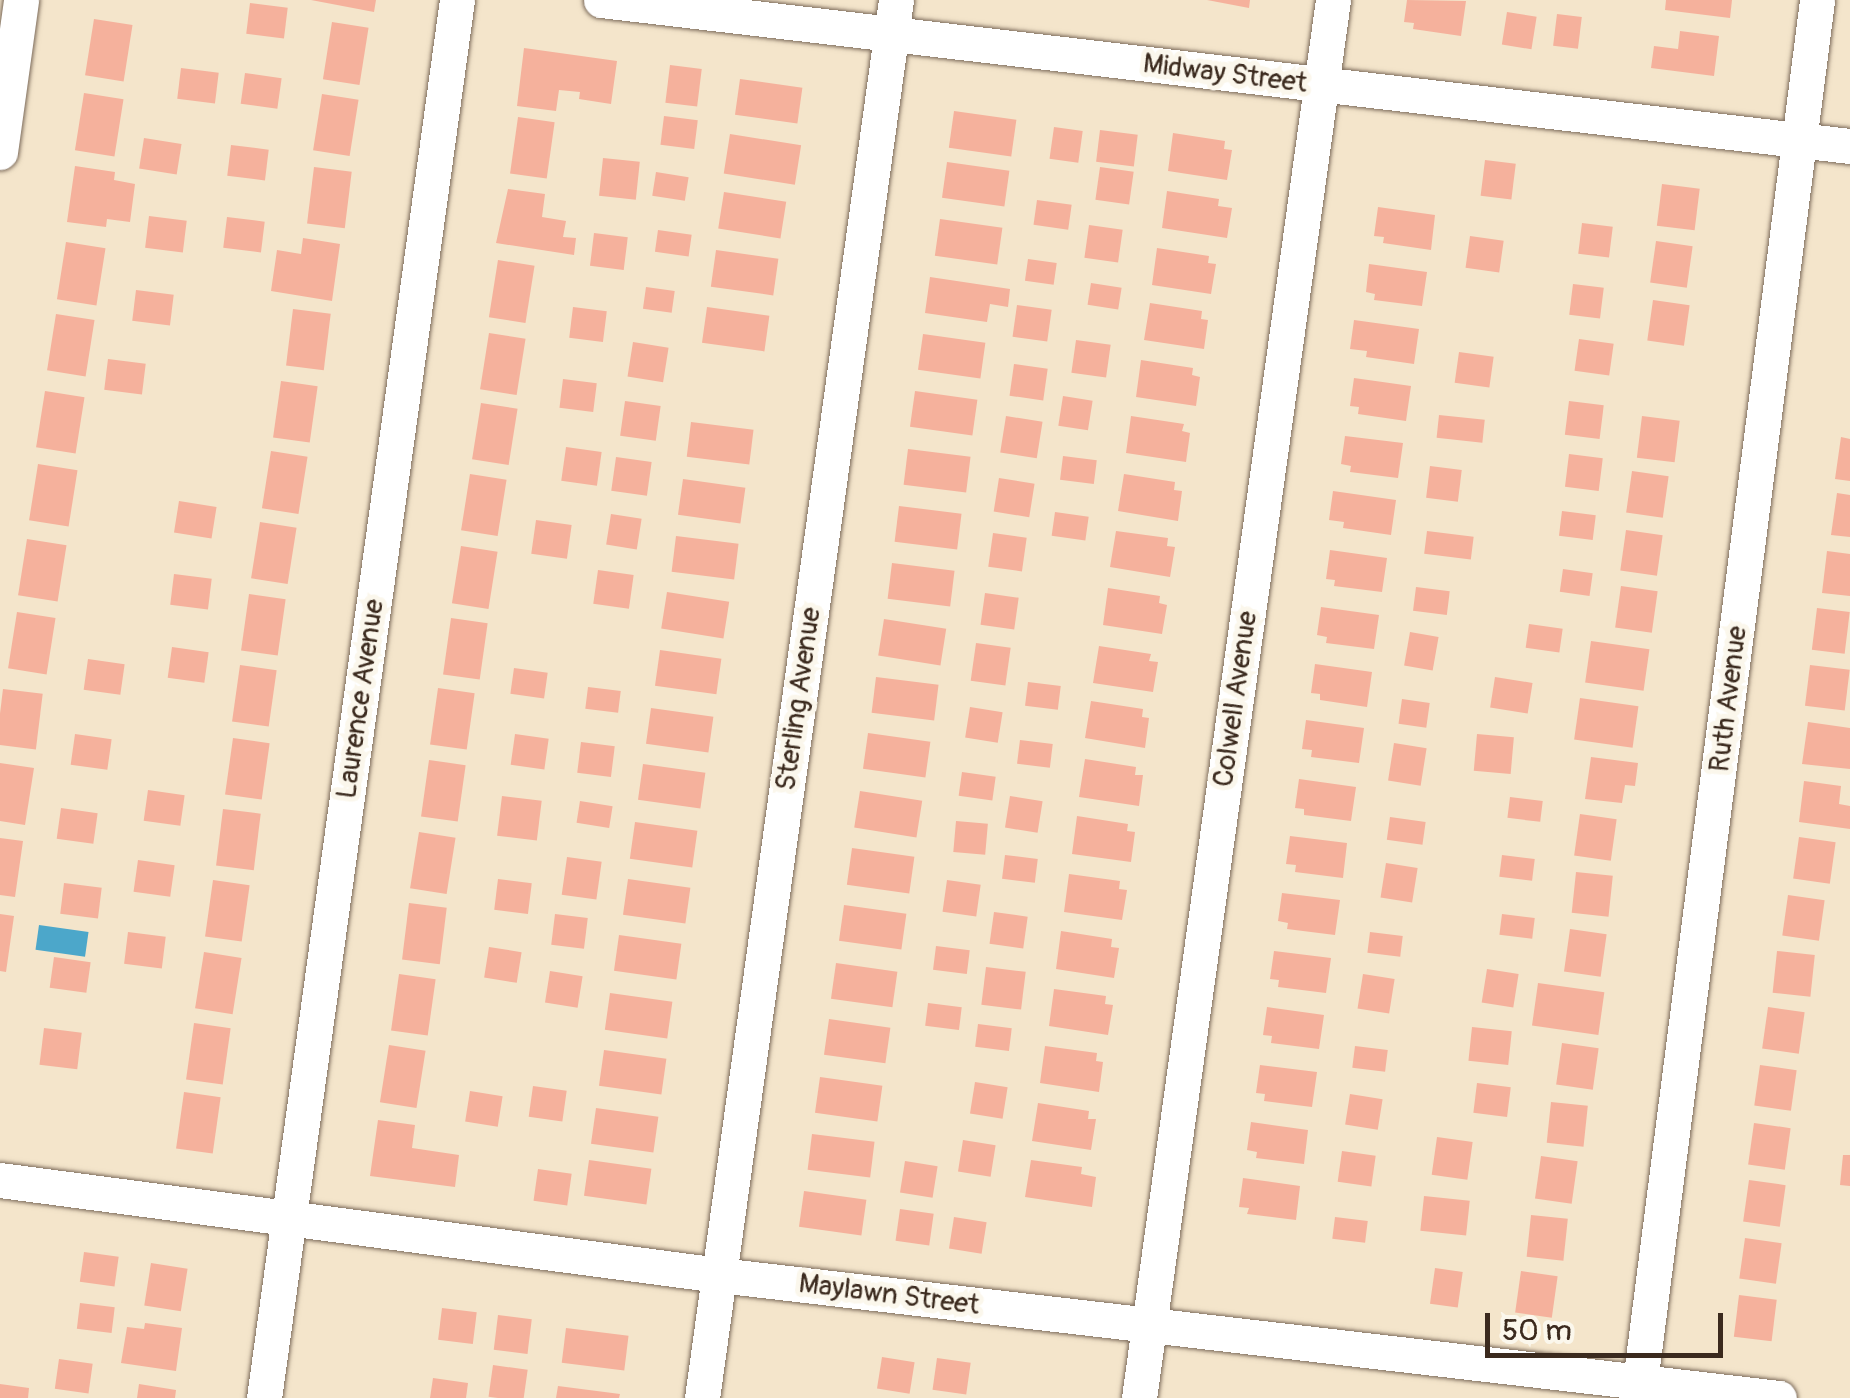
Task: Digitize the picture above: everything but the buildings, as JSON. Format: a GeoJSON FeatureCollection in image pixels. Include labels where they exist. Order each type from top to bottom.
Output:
{"type":"FeatureCollection","features":[{"type":"Feature","properties":{"kind":"street"},"geometry":{"type":"LineString","coordinates":[[0,152],[21,0]]}},
{"type":"Feature","properties":{"kind":"street","name":"Laurence Avenue"},"geometry":{"type":"LineString","coordinates":[[264,1398],[457,0]]}},
{"type":"Feature","properties":{"kind":"street","name":"Midway Street"},"geometry":{"type":"LineString","coordinates":[[601,0],[1850,146]]}},
{"type":"Feature","properties":{"kind":"street","name":"Sterling Avenue"},"geometry":{"type":"LineString","coordinates":[[702,1398],[896,0]]}},
{"type":"Feature","properties":{"kind":"street","name":"Colwell Avenue"},"geometry":{"type":"LineString","coordinates":[[1139,1398],[1333,0]]}},
{"type":"Feature","properties":{"kind":"street","name":"Ruth Avenue"},"geometry":{"type":"LineString","coordinates":[[1640,1390],[1817,0]]}},
{"type":"Feature","properties":{"kind":"street","name":"Maylawn Street"},"geometry":{"type":"LineString","coordinates":[[0,1180],[1640,1390],[1779,1398]]}},
{"type":"Feature","properties":{"kind":"water"},"geometry":{"type":"Polygon","coordinates":[[[39,925],[89,932],[85,957],[36,950],[39,925]]]}}]}
